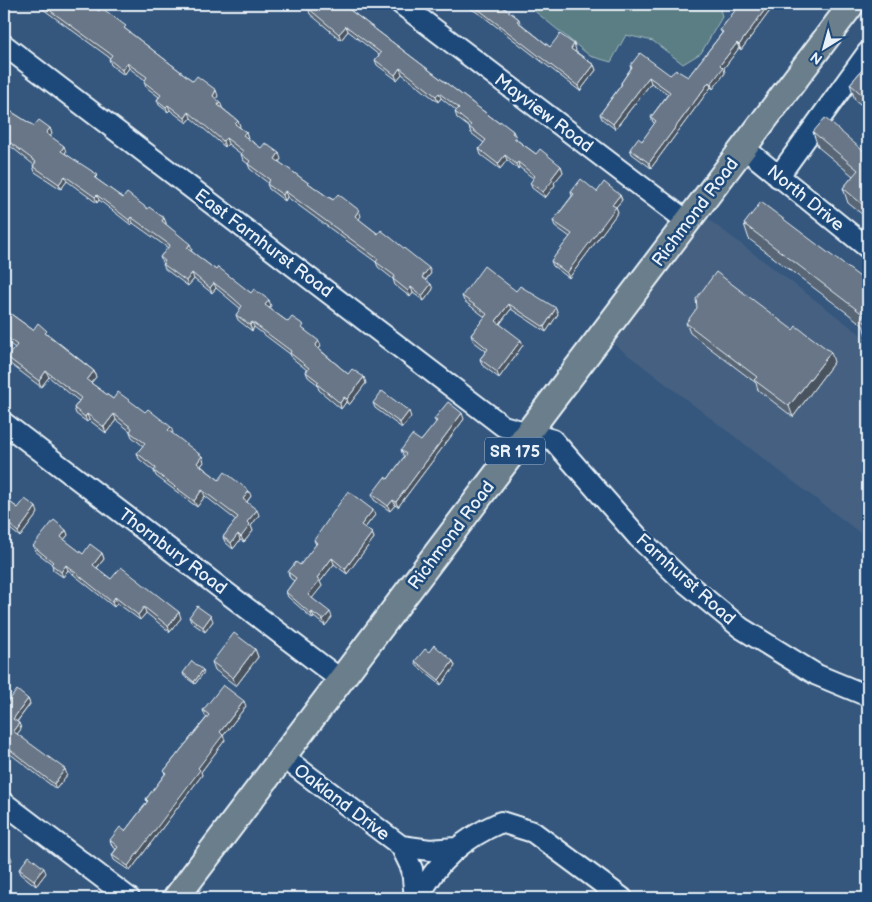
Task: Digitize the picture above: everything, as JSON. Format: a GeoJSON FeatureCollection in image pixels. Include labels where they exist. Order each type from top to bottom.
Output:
{"type":"FeatureCollection","features":[{"type":"Feature","properties":{"kind":"main road","name":"Richmond Road"},"geometry":{"type":"LineString","coordinates":[[176,898],[852,4]]}},
{"type":"Feature","properties":{"kind":"street","name":"Mayview Road"},"geometry":{"type":"LineString","coordinates":[[401,4],[688,222]]}},
{"type":"Feature","properties":{"kind":"street"},"geometry":{"type":"LineString","coordinates":[[863,4],[868,7]]}},
{"type":"Feature","properties":{"kind":"street","name":"East Farnhurst Road"},"geometry":{"type":"LineString","coordinates":[[4,44],[503,426],[529,432]]}},
{"type":"Feature","properties":{"kind":"street"},"geometry":{"type":"LineString","coordinates":[[778,177],[868,52]]}},
{"type":"Feature","properties":{"kind":"street","name":"North Drive"},"geometry":{"type":"LineString","coordinates":[[744,148],[868,248]]}},
{"type":"Feature","properties":{"kind":"street","name":"Thornbury Road"},"geometry":{"type":"LineString","coordinates":[[4,423],[341,680]]}},
{"type":"Feature","properties":{"kind":"street","name":"Farnhurst Road"},"geometry":{"type":"LineString","coordinates":[[529,432],[553,440],[638,538],[680,578],[741,628],[817,675],[868,696]]}},
{"type":"Feature","properties":{"kind":"street","name":"Oakland Drive"},"geometry":{"type":"LineString","coordinates":[[283,757],[401,846]]}},
{"type":"Feature","properties":{"kind":"street"},"geometry":{"type":"LineString","coordinates":[[4,803],[129,898]]}},
{"type":"Feature","properties":{"kind":"street"},"geometry":{"type":"LineString","coordinates":[[419,895],[438,867],[455,848],[479,832],[501,822],[514,824],[533,832],[622,898]]}},
{"type":"Feature","properties":{"kind":"street"},"geometry":{"type":"LineString","coordinates":[[401,846],[430,850],[455,848]]}},
{"type":"Feature","properties":{"kind":"street"},"geometry":{"type":"LineString","coordinates":[[401,846],[412,869],[419,895]]}},
{"type":"Feature","properties":{"kind":"shaded area"},"geometry":{"type":"Polygon","coordinates":[[[696,210],[868,340],[868,539],[602,335],[696,210]]]}},
{"type":"Feature","properties":{"kind":"green space"},"geometry":{"type":"Polygon","coordinates":[[[526,4],[719,4],[722,17],[701,53],[683,64],[653,41],[626,35],[611,62],[590,56],[526,4]]]}},
{"type":"Feature","properties":{"kind":"building"},"geometry":{"type":"Polygon","coordinates":[[[41,4],[89,4],[99,11],[102,8],[126,26],[124,28],[193,81],[197,76],[216,90],[213,96],[220,102],[218,105],[238,121],[235,124],[246,132],[243,135],[261,148],[265,143],[279,153],[275,159],[325,195],[333,200],[338,194],[359,210],[355,216],[378,234],[381,230],[429,268],[422,277],[431,284],[422,296],[411,287],[408,291],[393,279],[395,276],[376,262],[378,259],[285,191],[283,195],[267,184],[270,180],[248,164],[250,161],[241,154],[243,151],[226,138],[223,141],[189,112],[185,118],[168,105],[166,107],[157,100],[161,95],[144,82],[147,77],[127,63],[122,70],[109,59],[112,55],[41,4]]]}},
{"type":"Feature","properties":{"kind":"building"},"geometry":{"type":"Polygon","coordinates":[[[311,4],[342,4],[499,123],[500,121],[513,131],[512,133],[516,136],[514,138],[536,154],[540,149],[561,166],[551,179],[553,180],[543,192],[530,183],[535,176],[518,162],[516,164],[505,155],[498,164],[479,149],[486,140],[469,127],[471,125],[455,112],[459,108],[439,93],[436,96],[400,68],[395,75],[375,60],[381,53],[346,26],[339,34],[308,8],[311,4]]]}},
{"type":"Feature","properties":{"kind":"building"},"geometry":{"type":"Polygon","coordinates":[[[470,4],[499,4],[550,47],[560,34],[574,44],[571,49],[594,65],[578,86],[470,4]]]}},
{"type":"Feature","properties":{"kind":"building"},"geometry":{"type":"Polygon","coordinates":[[[731,4],[769,4],[739,45],[737,43],[720,65],[723,68],[711,84],[709,82],[649,163],[630,149],[638,138],[642,141],[656,121],[651,117],[670,92],[649,77],[613,124],[600,114],[622,84],[632,67],[630,66],[640,53],[670,75],[676,70],[688,77],[723,32],[720,30],[737,8],[731,4]]]}},
{"type":"Feature","properties":{"kind":"building"},"geometry":{"type":"Polygon","coordinates":[[[868,63],[868,100],[850,84],[868,63]]]}},
{"type":"Feature","properties":{"kind":"building"},"geometry":{"type":"Polygon","coordinates":[[[4,107],[34,126],[39,120],[50,128],[46,133],[64,146],[61,151],[98,175],[95,178],[123,198],[127,193],[148,209],[149,207],[164,218],[162,221],[190,244],[187,248],[216,270],[218,267],[251,293],[254,289],[269,300],[265,305],[288,322],[292,317],[304,325],[302,328],[319,341],[315,346],[348,374],[352,369],[364,377],[347,399],[344,397],[340,403],[317,384],[319,382],[306,372],[309,368],[290,353],[291,351],[252,322],[250,325],[236,315],[242,306],[214,283],[210,288],[192,273],[186,281],[163,264],[165,261],[160,257],[170,245],[131,217],[129,220],[97,195],[95,197],[65,176],[59,184],[33,166],[36,162],[4,138],[4,107]]]}},
{"type":"Feature","properties":{"kind":"building"},"geometry":{"type":"Polygon","coordinates":[[[825,118],[868,155],[868,209],[843,188],[858,170],[813,132],[825,118]]]}},
{"type":"Feature","properties":{"kind":"building"},"geometry":{"type":"Polygon","coordinates":[[[581,179],[597,192],[604,182],[620,195],[612,205],[616,207],[567,273],[551,261],[572,234],[553,221],[574,194],[571,192],[581,179]]]}},
{"type":"Feature","properties":{"kind":"building"},"geometry":{"type":"Polygon","coordinates":[[[761,202],[868,283],[868,325],[861,319],[864,315],[744,224],[761,202]]]}},
{"type":"Feature","properties":{"kind":"building"},"geometry":{"type":"Polygon","coordinates":[[[484,266],[516,291],[520,286],[556,308],[544,327],[509,304],[496,321],[521,340],[497,372],[480,359],[488,349],[471,335],[487,314],[462,296],[484,266]]]}},
{"type":"Feature","properties":{"kind":"building"},"geometry":{"type":"Polygon","coordinates":[[[716,272],[793,330],[796,326],[831,352],[789,406],[754,380],[757,377],[686,323],[697,308],[696,299],[716,272]]]}},
{"type":"Feature","properties":{"kind":"building"},"geometry":{"type":"Polygon","coordinates":[[[4,309],[33,330],[38,323],[47,331],[45,333],[94,371],[87,380],[113,399],[118,392],[145,412],[148,409],[171,427],[168,430],[202,456],[197,463],[219,480],[225,472],[249,491],[243,499],[257,510],[247,522],[250,525],[241,537],[238,534],[231,543],[223,537],[238,517],[202,490],[194,501],[154,471],[156,468],[137,453],[145,443],[130,432],[132,428],[114,414],[104,427],[87,414],[85,417],[74,408],[81,398],[46,371],[39,381],[7,357],[17,345],[4,335],[4,309]]]}},
{"type":"Feature","properties":{"kind":"building"},"geometry":{"type":"Polygon","coordinates":[[[382,391],[409,411],[400,423],[373,403],[382,391]]]}},
{"type":"Feature","properties":{"kind":"building"},"geometry":{"type":"Polygon","coordinates":[[[448,402],[462,413],[396,502],[393,500],[388,506],[372,494],[385,477],[388,479],[406,454],[401,450],[412,435],[421,441],[437,421],[434,419],[448,402]]]}},
{"type":"Feature","properties":{"kind":"building"},"geometry":{"type":"Polygon","coordinates":[[[348,491],[373,510],[361,525],[372,533],[345,569],[332,558],[317,578],[320,580],[308,595],[330,612],[323,620],[312,612],[311,614],[286,592],[296,578],[288,572],[296,562],[300,565],[317,543],[314,540],[348,491]]]}},
{"type":"Feature","properties":{"kind":"building"},"geometry":{"type":"Polygon","coordinates":[[[4,498],[18,508],[25,499],[36,507],[18,532],[4,520],[4,498]]]}},
{"type":"Feature","properties":{"kind":"building"},"geometry":{"type":"Polygon","coordinates":[[[54,520],[66,530],[61,537],[83,554],[90,544],[102,553],[93,565],[111,579],[121,567],[179,612],[168,626],[144,607],[138,615],[115,597],[112,602],[66,565],[61,572],[51,564],[53,562],[33,546],[54,520]]]}},
{"type":"Feature","properties":{"kind":"building"},"geometry":{"type":"Polygon","coordinates":[[[197,606],[211,616],[203,627],[189,617],[197,606]]]}},
{"type":"Feature","properties":{"kind":"building"},"geometry":{"type":"Polygon","coordinates":[[[234,633],[255,649],[233,678],[212,662],[234,633]]]}},
{"type":"Feature","properties":{"kind":"building"},"geometry":{"type":"Polygon","coordinates":[[[434,645],[453,661],[439,680],[415,661],[425,649],[429,652],[434,645]]]}},
{"type":"Feature","properties":{"kind":"building"},"geometry":{"type":"Polygon","coordinates":[[[192,661],[203,670],[194,682],[183,673],[192,661]]]}},
{"type":"Feature","properties":{"kind":"building"},"geometry":{"type":"Polygon","coordinates":[[[223,685],[244,701],[220,732],[223,735],[198,768],[200,770],[128,866],[112,855],[118,847],[110,840],[120,827],[125,831],[148,801],[146,799],[166,773],[164,771],[209,715],[203,710],[223,685]]]}},
{"type":"Feature","properties":{"kind":"building"},"geometry":{"type":"Polygon","coordinates":[[[17,690],[28,699],[13,719],[19,723],[13,731],[65,769],[54,784],[4,745],[4,707],[17,690]]]}},
{"type":"Feature","properties":{"kind":"building"},"geometry":{"type":"Polygon","coordinates":[[[4,850],[10,855],[4,864],[4,850]]]}},
{"type":"Feature","properties":{"kind":"building"},"geometry":{"type":"Polygon","coordinates":[[[29,856],[44,868],[34,880],[19,869],[29,856]]]}},
{"type":"Feature","properties":{"kind":"building"},"geometry":{"type":"Polygon","coordinates":[[[75,893],[82,898],[71,898],[75,893]]]}}]}
